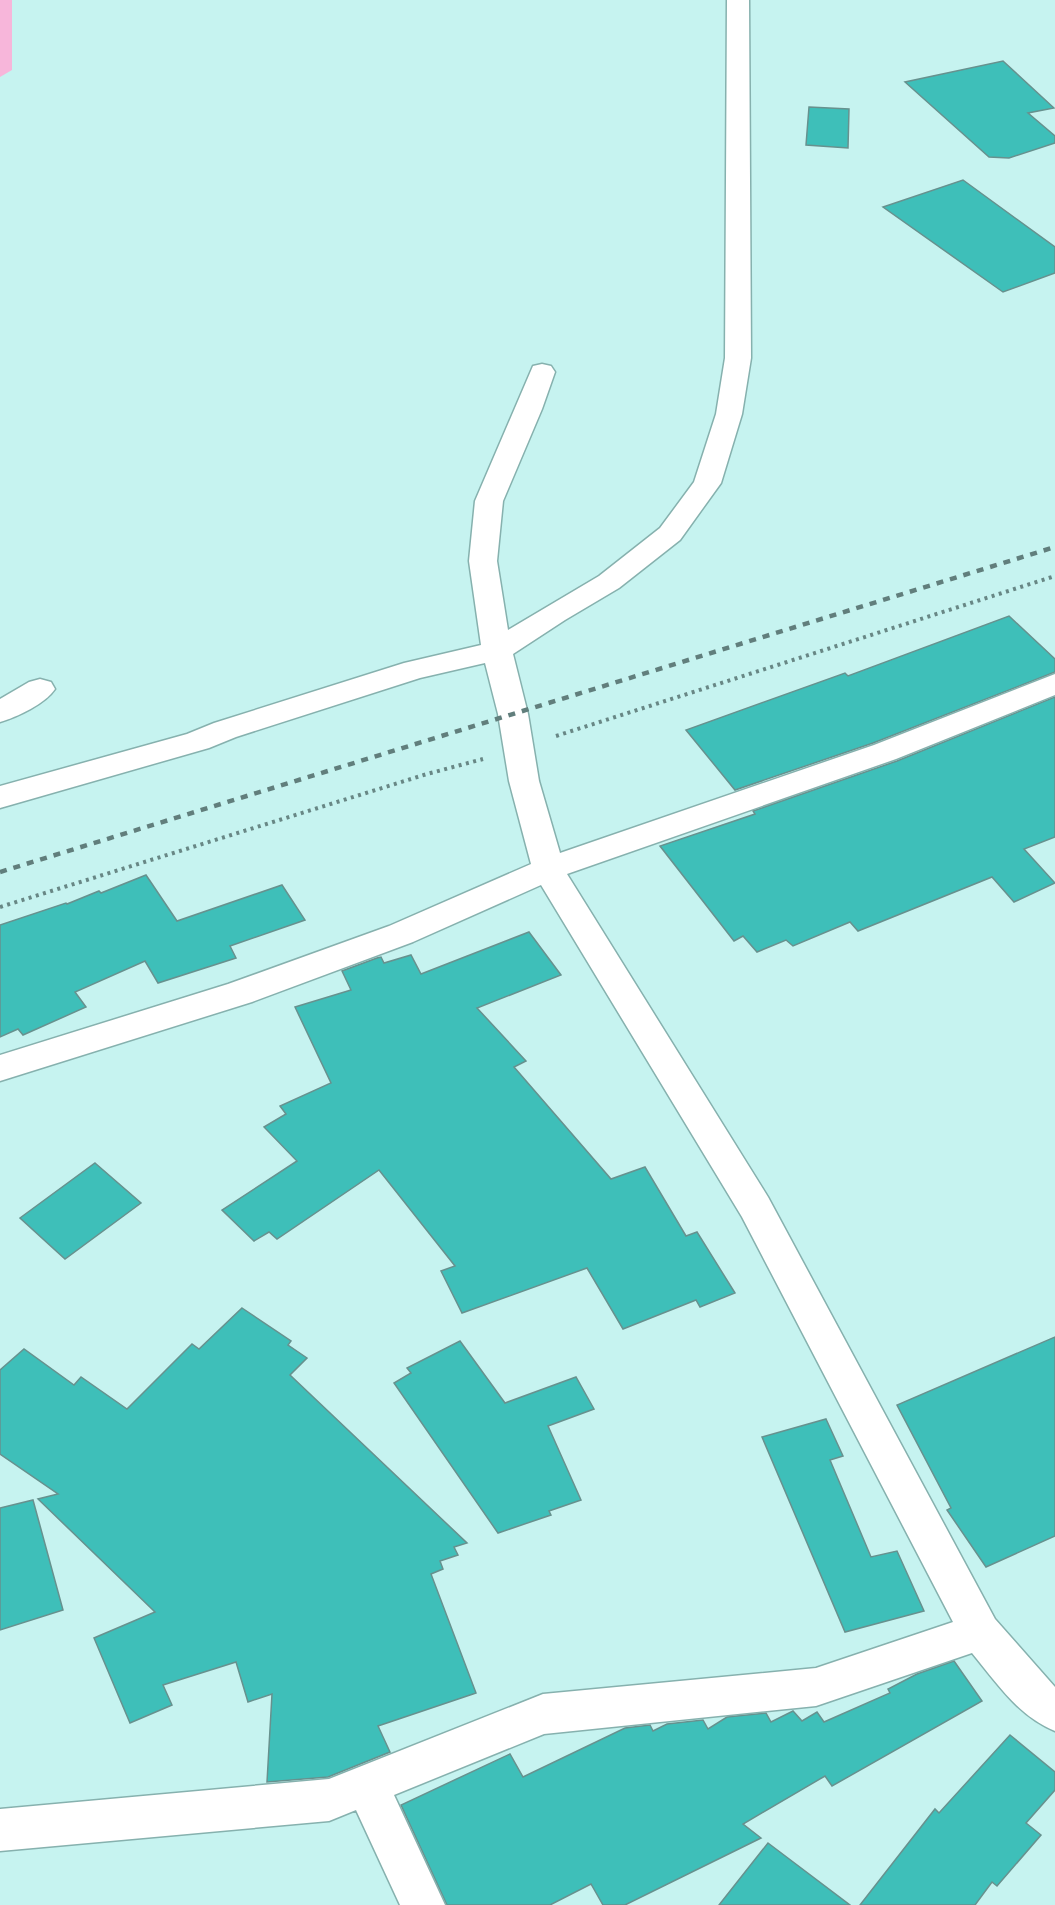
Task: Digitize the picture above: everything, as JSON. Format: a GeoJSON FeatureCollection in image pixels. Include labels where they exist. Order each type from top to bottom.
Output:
{"type":"FeatureCollection","features":[{"type":"Feature","properties":{"kind":"street"},"geometry":{"type":"LineString","coordinates":[[0,797],[198,741],[225,730],[414,670],[497,651],[555,613],[609,582],[670,534],[707,483],[729,414],[738,358],[738,0]]}},
{"type":"Feature","properties":{"kind":"street"},"geometry":{"type":"LineString","coordinates":[[542,372],[530,409],[489,501],[483,561],[497,651],[513,714],[524,781],[548,869],[755,1207],[980,1632],[1038,1700],[1055,1711]]}},
{"type":"Feature","properties":{"kind":"street"},"geometry":{"type":"LineString","coordinates":[[0,1088],[15,1063],[164,1018],[250,989],[400,934],[548,869],[885,752],[1055,684]]}},
{"type":"Feature","properties":{"kind":"street"},"geometry":{"type":"LineString","coordinates":[[0,712],[40,689]]}},
{"type":"Feature","properties":{"kind":"street"},"geometry":{"type":"LineString","coordinates":[[0,1830],[329,1800],[543,1714],[816,1687],[980,1632]]}},
{"type":"Feature","properties":{"kind":"street"},"geometry":{"type":"LineString","coordinates":[[367,1785],[423,1905]]}},
{"type":"Feature","properties":{"kind":"shaded area"},"geometry":{"type":"Polygon","coordinates":[[[0,0],[12,0],[12,70],[0,77],[0,0]]]}},
{"type":"Feature","properties":{"kind":"building"},"geometry":{"type":"Polygon","coordinates":[[[1003,61],[1054,108],[1028,113],[1055,136],[1055,143],[1009,158],[989,157],[905,82],[1003,61]]]}},
{"type":"Feature","properties":{"kind":"building"},"geometry":{"type":"Polygon","coordinates":[[[809,107],[849,109],[848,148],[806,145],[809,107]]]}},
{"type":"Feature","properties":{"kind":"building"},"geometry":{"type":"Polygon","coordinates":[[[963,180],[1055,247],[1055,273],[1003,292],[883,207],[963,180]]]}},
{"type":"Feature","properties":{"kind":"building"},"geometry":{"type":"Polygon","coordinates":[[[1009,616],[1055,659],[1055,672],[873,743],[735,790],[686,730],[845,673],[848,676],[1009,616]]]}},
{"type":"Feature","properties":{"kind":"building"},"geometry":{"type":"Polygon","coordinates":[[[1055,697],[1055,837],[1024,849],[1055,883],[1014,902],[992,877],[858,931],[850,922],[793,946],[786,940],[757,952],[743,936],[734,941],[660,846],[755,814],[753,811],[897,761],[1055,697]]]}},
{"type":"Feature","properties":{"kind":"building"},"geometry":{"type":"Polygon","coordinates":[[[146,875],[177,921],[282,885],[305,920],[230,946],[236,958],[158,983],[145,961],[75,992],[86,1007],[23,1035],[18,1029],[0,1037],[0,925],[67,904],[99,891],[101,893],[146,875]]]}},
{"type":"Feature","properties":{"kind":"building"},"geometry":{"type":"Polygon","coordinates":[[[529,932],[561,975],[477,1008],[526,1061],[514,1067],[611,1179],[645,1167],[686,1236],[697,1232],[735,1293],[700,1307],[696,1300],[623,1329],[587,1268],[462,1313],[441,1271],[455,1266],[379,1170],[277,1239],[269,1232],[254,1241],[222,1210],[297,1161],[264,1127],[286,1114],[280,1106],[331,1083],[295,1007],[351,990],[342,971],[377,958],[381,957],[384,963],[411,955],[421,974],[529,932]]]}},
{"type":"Feature","properties":{"kind":"building"},"geometry":{"type":"Polygon","coordinates":[[[95,1163],[141,1203],[65,1259],[20,1218],[95,1163]]]}},
{"type":"Feature","properties":{"kind":"building"},"geometry":{"type":"Polygon","coordinates":[[[242,1308],[291,1341],[288,1345],[307,1358],[290,1375],[467,1543],[454,1547],[458,1555],[440,1561],[443,1569],[431,1574],[476,1693],[378,1726],[390,1752],[328,1777],[267,1782],[272,1694],[248,1702],[236,1662],[163,1685],[172,1705],[130,1723],[94,1638],[155,1612],[38,1499],[58,1494],[0,1454],[0,1370],[24,1349],[74,1385],[81,1377],[127,1409],[192,1344],[199,1349],[242,1308]]]}},
{"type":"Feature","properties":{"kind":"building"},"geometry":{"type":"Polygon","coordinates":[[[1055,1337],[1055,1536],[986,1567],[947,1510],[951,1508],[897,1405],[1055,1337]]]}},
{"type":"Feature","properties":{"kind":"building"},"geometry":{"type":"Polygon","coordinates":[[[460,1341],[505,1403],[576,1377],[594,1409],[548,1426],[581,1500],[549,1511],[551,1515],[498,1533],[394,1383],[411,1373],[407,1368],[460,1341]]]}},
{"type":"Feature","properties":{"kind":"building"},"geometry":{"type":"Polygon","coordinates":[[[826,1419],[843,1456],[830,1460],[871,1557],[897,1551],[924,1611],[845,1632],[762,1437],[826,1419]]]}},
{"type":"Feature","properties":{"kind":"building"},"geometry":{"type":"Polygon","coordinates":[[[33,1500],[63,1610],[0,1630],[0,1508],[33,1500]]]}},
{"type":"Feature","properties":{"kind":"building"},"geometry":{"type":"Polygon","coordinates":[[[954,1661],[982,1701],[832,1786],[825,1776],[743,1824],[761,1838],[625,1905],[603,1905],[591,1884],[550,1905],[447,1905],[401,1805],[510,1754],[523,1777],[625,1728],[650,1725],[653,1731],[667,1724],[703,1720],[708,1729],[727,1717],[766,1713],[771,1722],[793,1711],[802,1721],[817,1712],[824,1722],[890,1693],[888,1689],[917,1674],[954,1661]]]}},
{"type":"Feature","properties":{"kind":"building"},"geometry":{"type":"Polygon","coordinates":[[[1010,1735],[1055,1772],[1055,1790],[1026,1823],[1041,1835],[997,1886],[992,1882],[975,1905],[860,1905],[935,1809],[939,1813],[1010,1735]]]}},
{"type":"Feature","properties":{"kind":"building"},"geometry":{"type":"Polygon","coordinates":[[[768,1843],[850,1905],[719,1905],[768,1843]]]}},
{"type":"Feature","properties":{"kind":"railway"},"geometry":{"type":"LineString","coordinates":[[0,872],[1055,547]]}}]}
